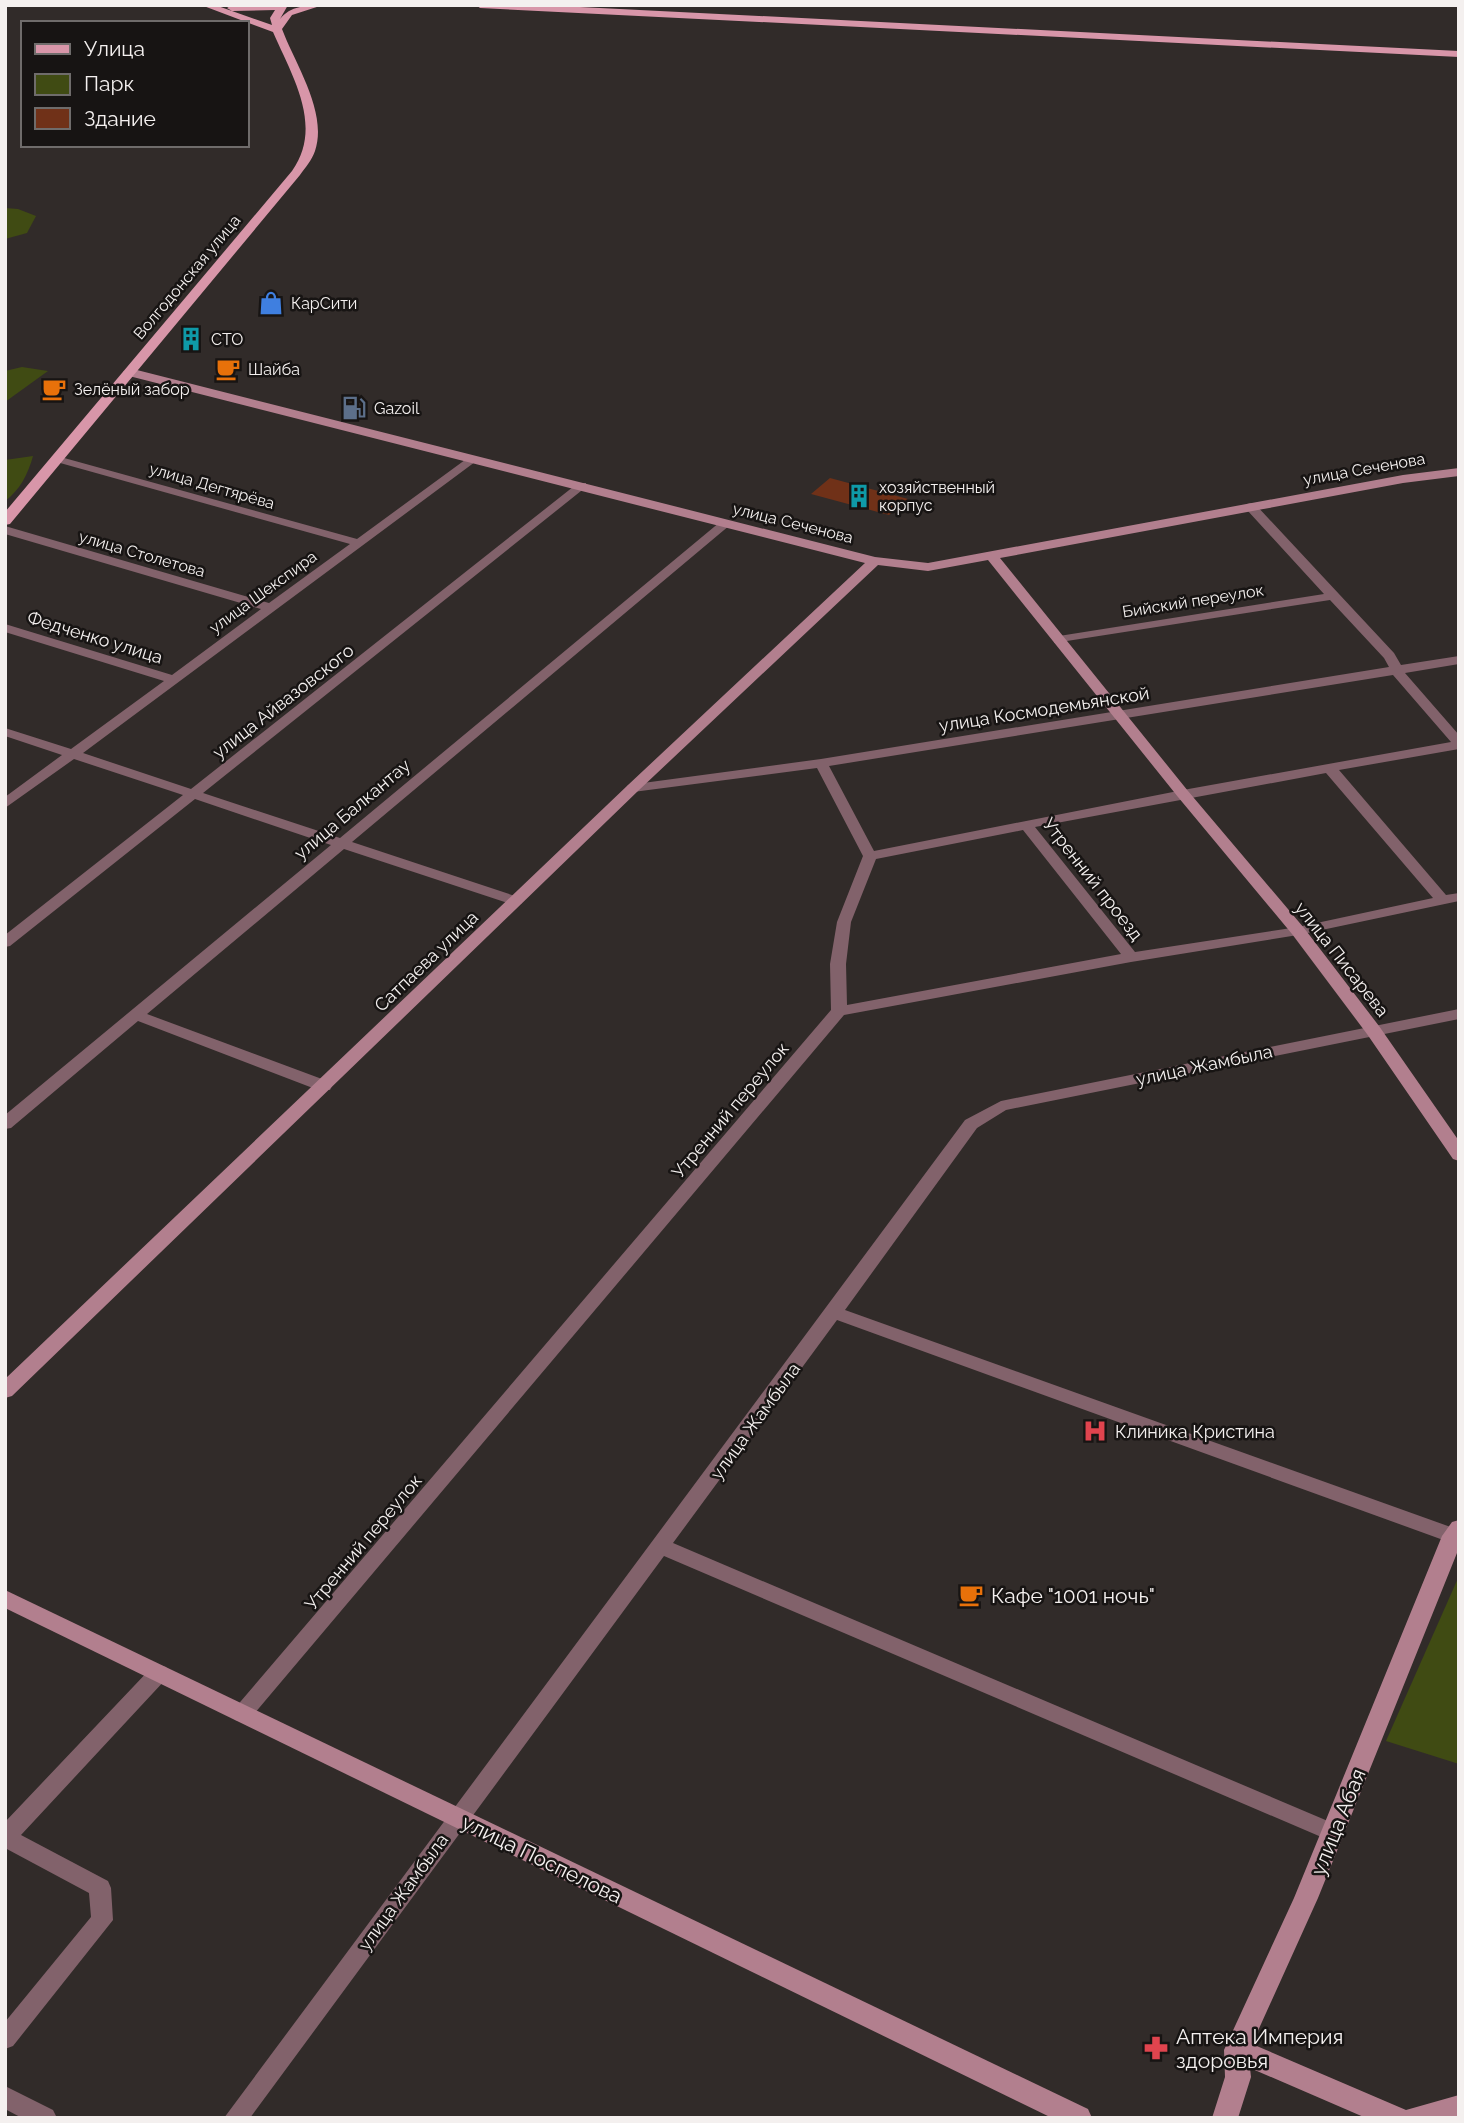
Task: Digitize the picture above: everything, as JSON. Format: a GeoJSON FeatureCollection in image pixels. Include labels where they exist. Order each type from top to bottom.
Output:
{"type":"FeatureCollection","features":[{"type":"Feature","properties":{"kind":"main road"},"geometry":{"type":"LineString","coordinates":[[205,5],[277,30]]}},
{"type":"Feature","properties":{"kind":"main road"},"geometry":{"type":"LineString","coordinates":[[277,30],[289,13],[319,5]]}},
{"type":"Feature","properties":{"kind":"main road"},"geometry":{"type":"LineString","coordinates":[[480,5],[1459,54]]}},
{"type":"Feature","properties":{"kind":"main road"},"geometry":{"type":"LineString","coordinates":[[226,6],[277,30]]}},
{"type":"Feature","properties":{"kind":"main road"},"geometry":{"type":"LineString","coordinates":[[226,6],[256,9],[283,6]]}},
{"type":"Feature","properties":{"kind":"main road"},"geometry":{"type":"LineString","coordinates":[[277,30],[275,18],[283,6]]}},
{"type":"Feature","properties":{"kind":"main road","name":"Волгодонская улица"},"geometry":{"type":"LineString","coordinates":[[5,521],[296,173],[309,152],[313,130],[309,110],[277,30]]}},
{"type":"Feature","properties":{"kind":"street"},"geometry":{"type":"LineString","coordinates":[[143,354],[147,366],[153,372],[173,383]]}},
{"type":"Feature","properties":{"kind":"street","name":"улица Сеченова"},"geometry":{"type":"LineString","coordinates":[[129,372],[875,561],[928,567],[1251,507],[1459,472]]}},
{"type":"Feature","properties":{"kind":"street"},"geometry":{"type":"LineString","coordinates":[[114,389],[144,383],[173,383]]}},
{"type":"Feature","properties":{"kind":"street","name":"улица Дегтярёва"},"geometry":{"type":"LineString","coordinates":[[57,459],[359,544]]}},
{"type":"Feature","properties":{"kind":"street","name":"улица Шекспира"},"geometry":{"type":"LineString","coordinates":[[5,804],[473,459]]}},
{"type":"Feature","properties":{"kind":"street","name":"улица Айвазовского"},"geometry":{"type":"LineString","coordinates":[[5,943],[582,485]]}},
{"type":"Feature","properties":{"kind":"street"},"geometry":{"type":"LineString","coordinates":[[1251,507],[1397,668],[1404,682],[1459,744]]}},
{"type":"Feature","properties":{"kind":"street","name":"улица Балкантау"},"geometry":{"type":"LineString","coordinates":[[5,1124],[724,524]]}},
{"type":"Feature","properties":{"kind":"street","name":"улица Столетова"},"geometry":{"type":"LineString","coordinates":[[5,530],[271,608]]}},
{"type":"Feature","properties":{"kind":"street","name":"улица Писарева"},"geometry":{"type":"LineString","coordinates":[[992,556],[1120,717],[1298,931],[1373,1030],[1459,1155]]}},
{"type":"Feature","properties":{"kind":"street","name":"Сатпаева улица"},"geometry":{"type":"LineString","coordinates":[[5,1391],[633,788],[875,561]]}},
{"type":"Feature","properties":{"kind":"street","name":"Бийский переулок"},"geometry":{"type":"LineString","coordinates":[[1059,640],[1332,596]]}},
{"type":"Feature","properties":{"kind":"street","name":"Федченко улица"},"geometry":{"type":"LineString","coordinates":[[5,628],[174,680]]}},
{"type":"Feature","properties":{"kind":"street","name":"улица Космодемьянской"},"geometry":{"type":"LineString","coordinates":[[633,788],[821,763],[1120,717],[1397,668],[1459,660]]}},
{"type":"Feature","properties":{"kind":"street"},"geometry":{"type":"LineString","coordinates":[[5,732],[516,901]]}},
{"type":"Feature","properties":{"kind":"street"},"geometry":{"type":"LineString","coordinates":[[870,856],[1183,794],[1459,744]]}},
{"type":"Feature","properties":{"kind":"street"},"geometry":{"type":"LineString","coordinates":[[821,763],[870,856],[844,922],[838,964],[839,1011],[1131,957],[1298,931],[1451,899]]}},
{"type":"Feature","properties":{"kind":"street"},"geometry":{"type":"LineString","coordinates":[[1329,767],[1451,899]]}},
{"type":"Feature","properties":{"kind":"street","name":"Утренний проезд"},"geometry":{"type":"LineString","coordinates":[[1026,825],[1131,957]]}},
{"type":"Feature","properties":{"kind":"street","name":"Утренний переулок"},"geometry":{"type":"LineString","coordinates":[[242,1714],[839,1011]]}},
{"type":"Feature","properties":{"kind":"street","name":"улица Жамбыла"},"geometry":{"type":"LineString","coordinates":[[236,2118],[458,1817],[663,1547],[971,1124],[1002,1106],[1459,1014]]}},
{"type":"Feature","properties":{"kind":"street"},"geometry":{"type":"LineString","coordinates":[[136,1015],[324,1086]]}},
{"type":"Feature","properties":{"kind":"street"},"geometry":{"type":"LineString","coordinates":[[835,1313],[1456,1532]]}},
{"type":"Feature","properties":{"kind":"street","name":"улица Абая"},"geometry":{"type":"LineString","coordinates":[[1225,2118],[1238,2077],[1237,2050],[1334,1833],[1456,1532]]}},
{"type":"Feature","properties":{"kind":"street"},"geometry":{"type":"LineString","coordinates":[[663,1547],[1334,1833]]}},
{"type":"Feature","properties":{"kind":"street","name":"улица Поспелова"},"geometry":{"type":"LineString","coordinates":[[5,1598],[1079,2118]]}},
{"type":"Feature","properties":{"kind":"street"},"geometry":{"type":"LineString","coordinates":[[5,2039],[102,1920],[100,1888],[5,1837],[159,1673]]}},
{"type":"Feature","properties":{"kind":"street"},"geometry":{"type":"LineString","coordinates":[[1237,2050],[1396,2118]]}},
{"type":"Feature","properties":{"kind":"street"},"geometry":{"type":"LineString","coordinates":[[5,2097],[45,2118]]}},
{"type":"Feature","properties":{"kind":"street"},"geometry":{"type":"LineString","coordinates":[[1415,2118],[1459,2107]]}},
{"type":"Feature","properties":{"kind":"green space"},"geometry":{"type":"Polygon","coordinates":[[[5,208],[18,209],[36,216],[27,233],[5,239],[5,208]]]}},
{"type":"Feature","properties":{"kind":"green space"},"geometry":{"type":"Polygon","coordinates":[[[22,367],[48,371],[5,402],[5,371],[22,367]]]}},
{"type":"Feature","properties":{"kind":"green space"},"geometry":{"type":"Polygon","coordinates":[[[33,456],[23,481],[5,501],[5,460],[33,456]]]}},
{"type":"Feature","properties":{"kind":"green space"},"geometry":{"type":"Polygon","coordinates":[[[1459,1576],[1459,1764],[1386,1741],[1459,1576]]]}},
{"type":"Feature","properties":{"kind":"building","name":"хозяйственный корпус"},"geometry":{"type":"Polygon","coordinates":[[[830,478],[908,499],[889,515],[811,494],[830,478]]]}},
{"type":"Feature","properties":{"kind":"place","name":"КарСити"},"geometry":{"type":"Point","coordinates":[271,303]}},
{"type":"Feature","properties":{"kind":"place","name":"СТО"},"geometry":{"type":"Point","coordinates":[191,339]}},
{"type":"Feature","properties":{"kind":"place","name":"Шайба"},"geometry":{"type":"Point","coordinates":[228,369]}},
{"type":"Feature","properties":{"kind":"place","name":"Зелёный забор"},"geometry":{"type":"Point","coordinates":[54,389]}},
{"type":"Feature","properties":{"kind":"place","name":"Gazoil"},"geometry":{"type":"Point","coordinates":[354,408]}},
{"type":"Feature","properties":{"kind":"place","name":"хозяйственный корпус"},"geometry":{"type":"Point","coordinates":[859,496]}},
{"type":"Feature","properties":{"kind":"place","name":"Клиника Кристина"},"geometry":{"type":"Point","coordinates":[1095,1431]}},
{"type":"Feature","properties":{"kind":"place","name":"Кафе \"1001 ночь\""},"geometry":{"type":"Point","coordinates":[971,1595]}},
{"type":"Feature","properties":{"kind":"place","name":"Аптека Империя здоровья"},"geometry":{"type":"Point","coordinates":[1156,2048]}}]}
